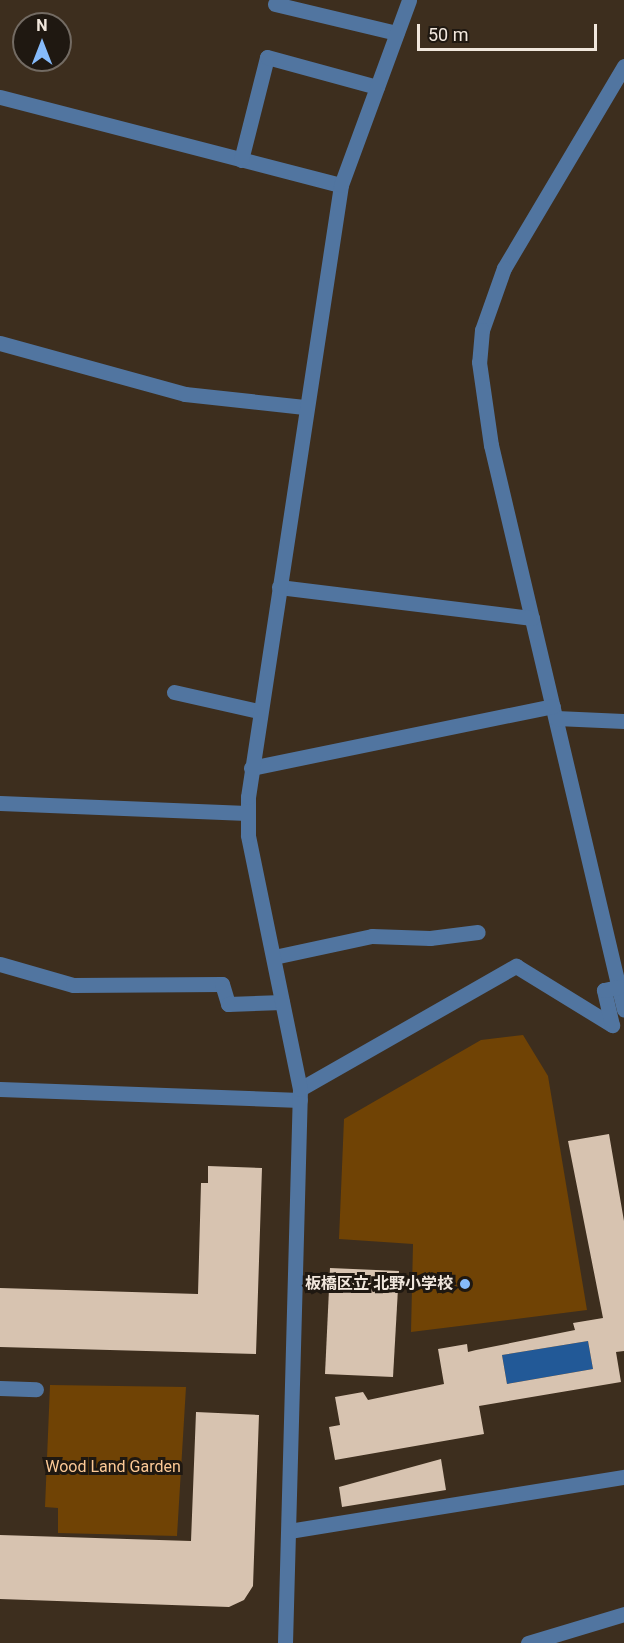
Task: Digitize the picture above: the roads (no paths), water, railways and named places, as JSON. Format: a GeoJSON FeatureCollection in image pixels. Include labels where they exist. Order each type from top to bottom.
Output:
{"type":"FeatureCollection","features":[{"type":"Feature","properties":{"kind":"street"},"geometry":{"type":"LineString","coordinates":[[285,1643],[300,1095],[247,813],[258,711],[340,185],[409,0]]}},
{"type":"Feature","properties":{"kind":"street"},"geometry":{"type":"LineString","coordinates":[[275,4],[397,33]]}},
{"type":"Feature","properties":{"kind":"street"},"geometry":{"type":"LineString","coordinates":[[241,160],[267,57],[376,87]]}},
{"type":"Feature","properties":{"kind":"street"},"geometry":{"type":"LineString","coordinates":[[624,66],[504,268],[482,330],[480,393],[624,1010]]}},
{"type":"Feature","properties":{"kind":"street"},"geometry":{"type":"LineString","coordinates":[[0,97],[340,185]]}},
{"type":"Feature","properties":{"kind":"street"},"geometry":{"type":"LineString","coordinates":[[0,343],[184,394],[304,407]]}},
{"type":"Feature","properties":{"kind":"street"},"geometry":{"type":"LineString","coordinates":[[279,587],[532,618]]}},
{"type":"Feature","properties":{"kind":"street"},"geometry":{"type":"LineString","coordinates":[[174,692],[258,711]]}},
{"type":"Feature","properties":{"kind":"street"},"geometry":{"type":"LineString","coordinates":[[251,768],[554,712],[624,721]]}},
{"type":"Feature","properties":{"kind":"street"},"geometry":{"type":"LineString","coordinates":[[0,803],[247,813]]}},
{"type":"Feature","properties":{"kind":"street"},"geometry":{"type":"LineString","coordinates":[[274,957],[372,936],[430,938],[478,932]]}},
{"type":"Feature","properties":{"kind":"street"},"geometry":{"type":"LineString","coordinates":[[0,964],[73,985],[222,984],[228,1004],[282,1002]]}},
{"type":"Feature","properties":{"kind":"street"},"geometry":{"type":"LineString","coordinates":[[0,1089],[300,1095],[516,966],[612,1025],[604,990],[618,987]]}},
{"type":"Feature","properties":{"kind":"street"},"geometry":{"type":"LineString","coordinates":[[0,1388],[36,1389]]}},
{"type":"Feature","properties":{"kind":"street"},"geometry":{"type":"LineString","coordinates":[[289,1531],[624,1477]]}},
{"type":"Feature","properties":{"kind":"street"},"geometry":{"type":"LineString","coordinates":[[528,1643],[624,1614]]}},
{"type":"Feature","properties":{"kind":"water"},"geometry":{"type":"Polygon","coordinates":[[[588,1341],[593,1369],[507,1384],[502,1355],[588,1341]]]}},
{"type":"Feature","properties":{"kind":"place","name":"板橋区立 北野小学校"},"geometry":{"type":"Point","coordinates":[465,1284]}},
{"type":"Feature","properties":{"kind":"park label","name":"Wood Land Garden"},"geometry":{"type":"Point","coordinates":[113,1467]}}]}
